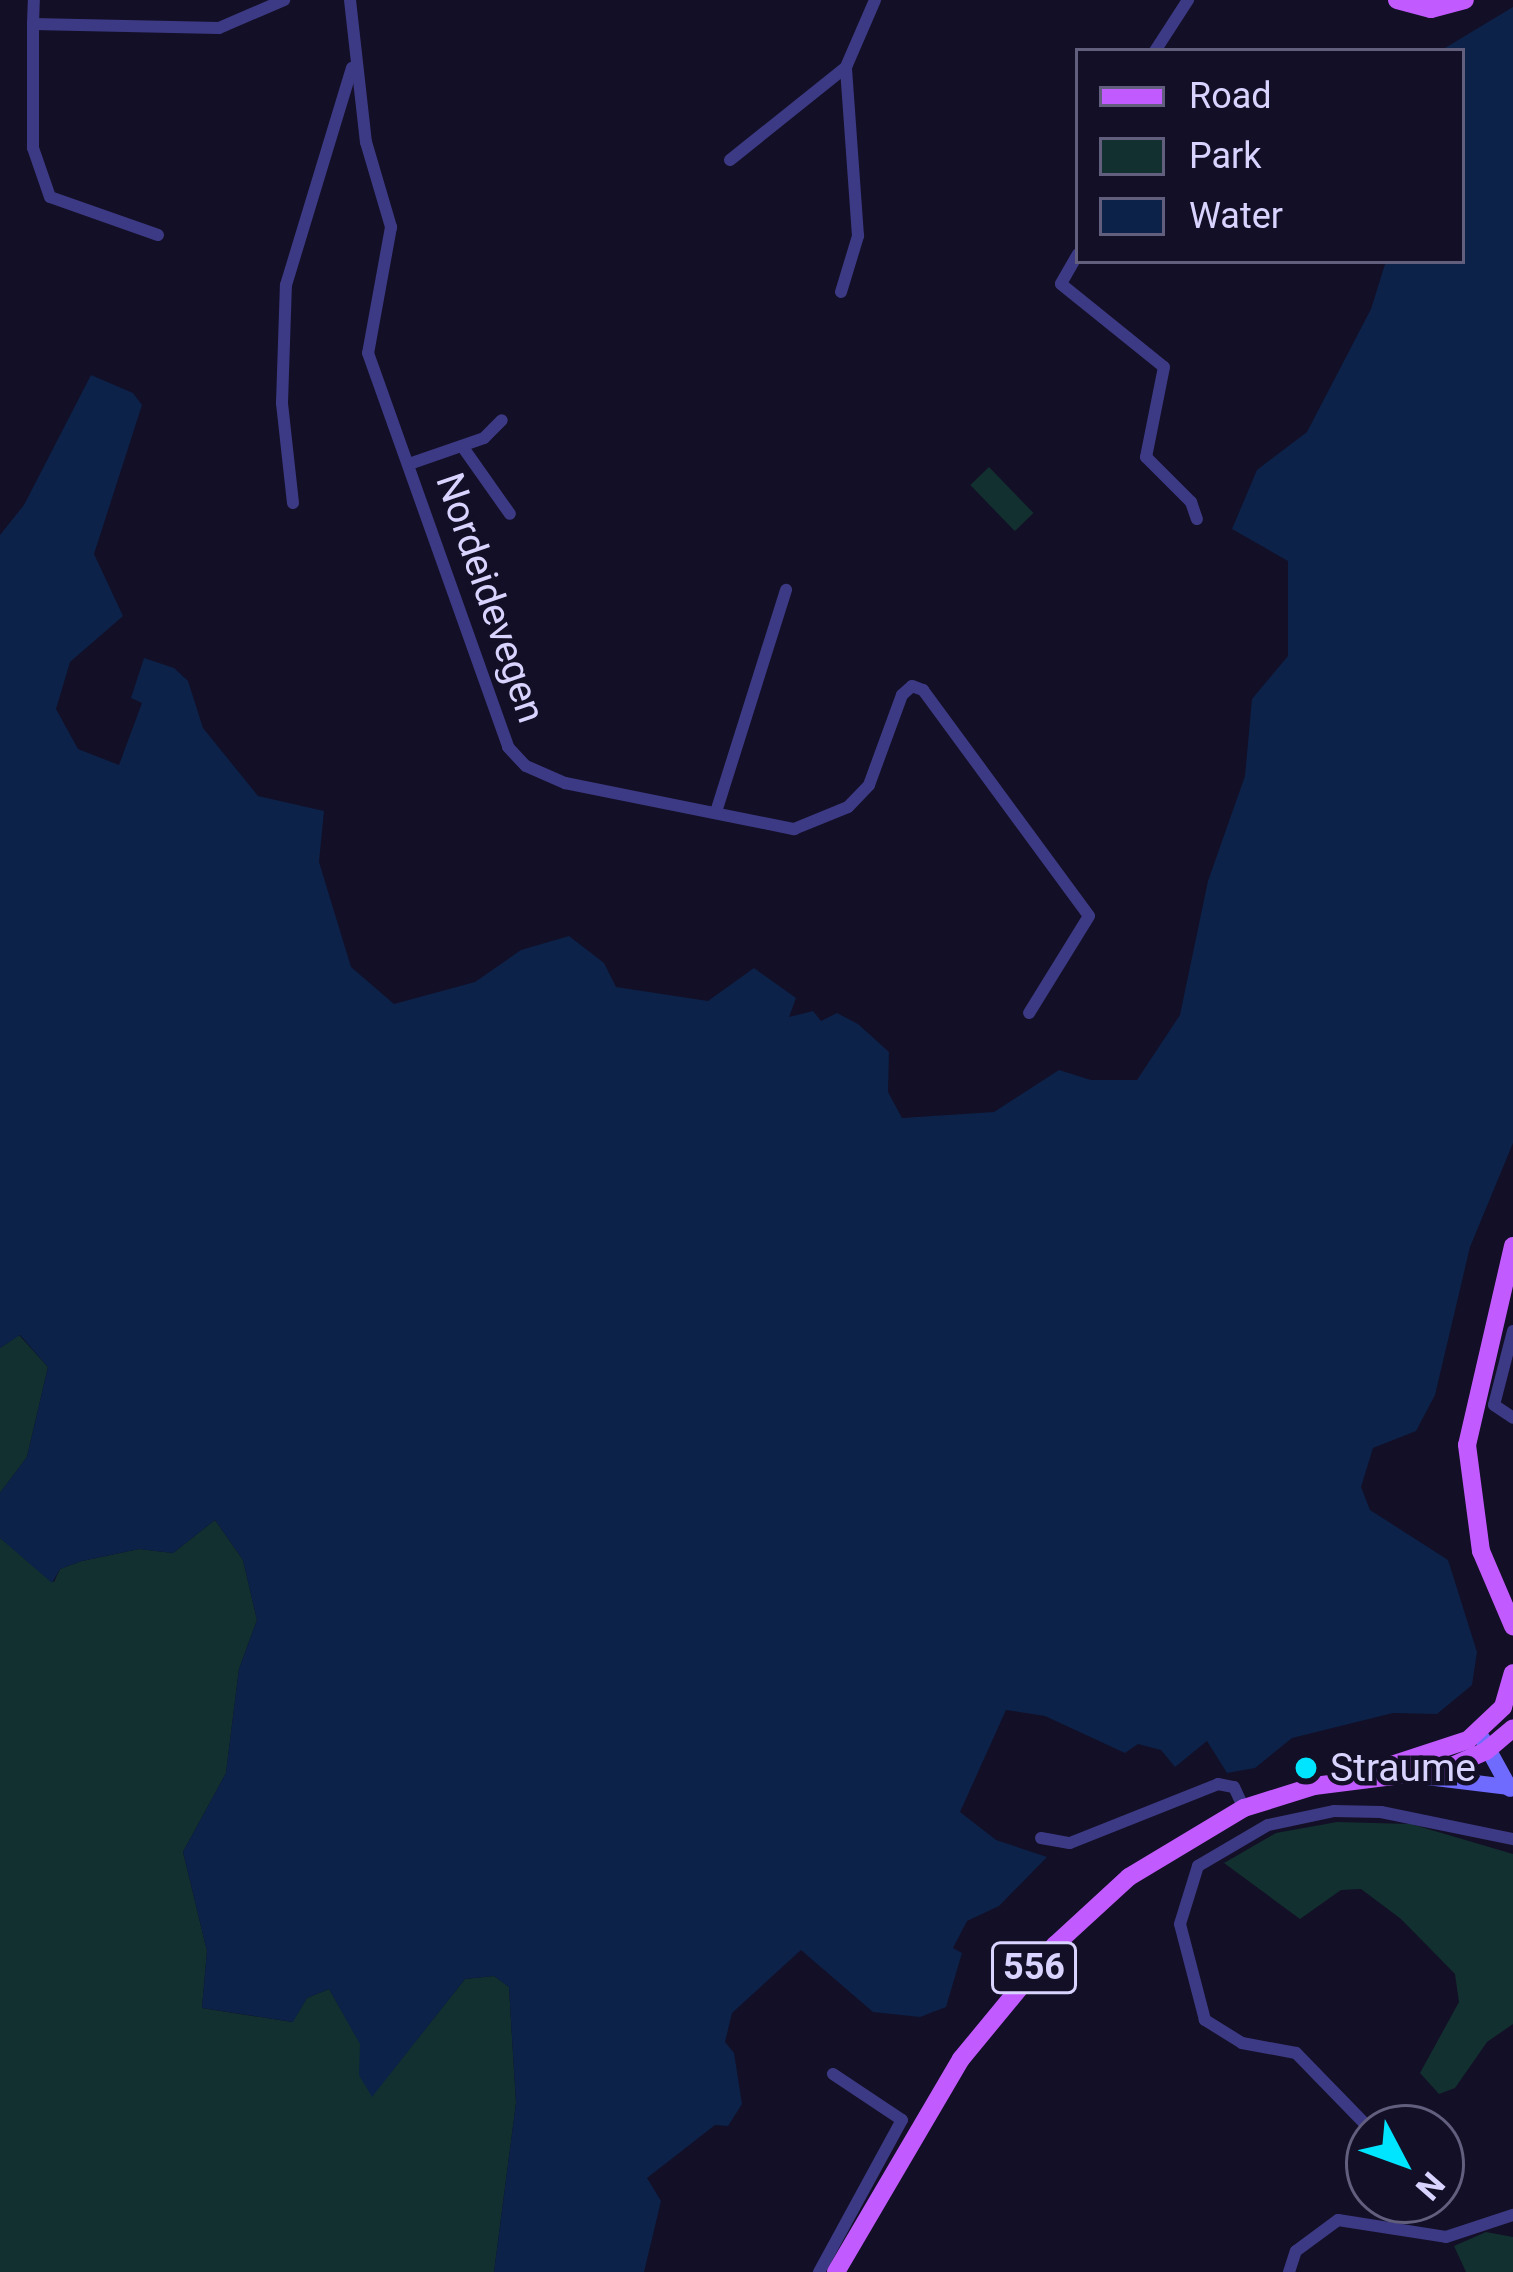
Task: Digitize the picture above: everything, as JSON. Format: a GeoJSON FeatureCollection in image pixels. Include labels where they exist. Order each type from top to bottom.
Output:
{"type":"FeatureCollection","features":[{"type":"Feature","properties":{"kind":"main road"},"geometry":{"type":"LineString","coordinates":[[1396,0],[1431,9],[1465,0]]}},
{"type":"Feature","properties":{"kind":"main road"},"geometry":{"type":"LineString","coordinates":[[1513,1246],[1467,1445],[1474,1524],[1510,1621],[1513,1644]]}},
{"type":"Feature","properties":{"kind":"main road"},"geometry":{"type":"LineString","coordinates":[[1480,1731],[1503,1707],[1513,1673]]}},
{"type":"Feature","properties":{"kind":"main road","name":"556"},"geometry":{"type":"LineString","coordinates":[[836,2272],[961,2059],[1030,1971],[1129,1877],[1244,1808],[1446,1750],[1480,1731]]}},
{"type":"Feature","properties":{"kind":"main road","name":"556"},"geometry":{"type":"LineString","coordinates":[[1338,1782],[1412,1775],[1510,1740]]}},
{"type":"Feature","properties":{"kind":"street"},"geometry":{"type":"LineString","coordinates":[[34,0],[33,148],[50,197],[158,235]]}},
{"type":"Feature","properties":{"kind":"street"},"geometry":{"type":"LineString","coordinates":[[33,24],[219,28],[284,0]]}},
{"type":"Feature","properties":{"kind":"street","name":"Nordeidevegen"},"geometry":{"type":"LineString","coordinates":[[350,0],[366,142],[391,226],[368,353],[412,463],[508,747],[547,777],[794,829],[848,807],[869,784],[902,695],[912,686],[922,690],[1089,916],[1028,1013]]}},
{"type":"Feature","properties":{"kind":"street"},"geometry":{"type":"LineString","coordinates":[[842,292],[858,236],[846,67],[874,0]]}},
{"type":"Feature","properties":{"kind":"street"},"geometry":{"type":"LineString","coordinates":[[1157,48],[1188,0]]}},
{"type":"Feature","properties":{"kind":"street","name":"Nordeidevegen"},"geometry":{"type":"LineString","coordinates":[[293,503],[282,404],[286,285],[354,61]]}},
{"type":"Feature","properties":{"kind":"street"},"geometry":{"type":"LineString","coordinates":[[730,160],[846,67]]}},
{"type":"Feature","properties":{"kind":"street"},"geometry":{"type":"LineString","coordinates":[[1075,259],[1060,284],[1164,367],[1146,457],[1197,519]]}},
{"type":"Feature","properties":{"kind":"street","name":"Nordeidevegen"},"geometry":{"type":"LineString","coordinates":[[412,463],[491,434],[502,420]]}},
{"type":"Feature","properties":{"kind":"street","name":"Nordeidevegen"},"geometry":{"type":"LineString","coordinates":[[462,446],[510,514]]}},
{"type":"Feature","properties":{"kind":"street"},"geometry":{"type":"LineString","coordinates":[[716,812],[786,590]]}},
{"type":"Feature","properties":{"kind":"street"},"geometry":{"type":"LineString","coordinates":[[1513,1331],[1495,1406],[1513,1418]]}},
{"type":"Feature","properties":{"kind":"street"},"geometry":{"type":"LineString","coordinates":[[1480,1731],[1510,1740]]}},
{"type":"Feature","properties":{"kind":"street"},"geometry":{"type":"LineString","coordinates":[[1480,1731],[1486,1751],[1511,1790]]}},
{"type":"Feature","properties":{"kind":"street"},"geometry":{"type":"LineString","coordinates":[[1412,1775],[1511,1790]]}},
{"type":"Feature","properties":{"kind":"street"},"geometry":{"type":"LineString","coordinates":[[1041,1838],[1070,1843],[1218,1784],[1234,1787],[1244,1808]]}},
{"type":"Feature","properties":{"kind":"street"},"geometry":{"type":"LineString","coordinates":[[1346,2104],[1303,2058],[1227,2038],[1205,2020],[1180,1924],[1198,1866],[1268,1825],[1334,1811],[1381,1812],[1513,1839]]}},
{"type":"Feature","properties":{"kind":"street"},"geometry":{"type":"LineString","coordinates":[[819,2272],[902,2120],[832,2074]]}},
{"type":"Feature","properties":{"kind":"street"},"geometry":{"type":"LineString","coordinates":[[1288,2272],[1310,2236],[1338,2220],[1446,2237],[1513,2215]]}},
{"type":"Feature","properties":{"kind":"green space"},"geometry":{"type":"Polygon","coordinates":[[[989,467],[1033,513],[1015,531],[970,485],[989,467]]]}},
{"type":"Feature","properties":{"kind":"green space"},"geometry":{"type":"Polygon","coordinates":[[[19,1335],[48,1367],[27,1457],[0,1493],[0,1348],[19,1335]]]}},
{"type":"Feature","properties":{"kind":"green space"},"geometry":{"type":"Polygon","coordinates":[[[215,1520],[243,1560],[257,1620],[239,1669],[226,1773],[183,1852],[207,1951],[202,2008],[292,2022],[307,1998],[329,1989],[360,2043],[372,2096],[465,1979],[494,1976],[509,1987],[516,2103],[494,2272],[0,2272],[0,1538],[54,1582],[60,1569],[82,1561],[139,1549],[173,1553],[215,1520]]]}},
{"type":"Feature","properties":{"kind":"green space"},"geometry":{"type":"Polygon","coordinates":[[[1337,1822],[1411,1824],[1513,1854],[1513,2024],[1487,2042],[1455,2088],[1439,2094],[1420,2073],[1459,2002],[1455,1974],[1401,1919],[1361,1889],[1341,1890],[1300,1919],[1224,1863],[1276,1833],[1337,1822]]]}},
{"type":"Feature","properties":{"kind":"green space"},"geometry":{"type":"Polygon","coordinates":[[[1486,2232],[1513,2237],[1513,2272],[1466,2272],[1454,2246],[1486,2232]]]}},
{"type":"Feature","properties":{"kind":"water"},"geometry":{"type":"Polygon","coordinates":[[[1513,7],[1513,1143],[1470,1247],[1435,1395],[1416,1431],[1373,1448],[1361,1487],[1370,1510],[1448,1560],[1477,1652],[1472,1685],[1437,1714],[1393,1713],[1292,1738],[1255,1768],[1227,1773],[1207,1741],[1175,1767],[1161,1750],[1138,1744],[1125,1753],[1045,1716],[1006,1710],[960,1812],[996,1840],[1047,1857],[999,1906],[967,1921],[953,1948],[962,1953],[946,2007],[920,2017],[873,2012],[801,1950],[732,2013],[725,2042],[734,2053],[742,2104],[728,2126],[715,2125],[647,2178],[661,2201],[644,2272],[494,2272],[516,2103],[509,1987],[494,1976],[465,1979],[372,2097],[359,2075],[360,2044],[329,1989],[307,1998],[293,2022],[202,2008],[207,1951],[183,1852],[226,1773],[239,1669],[257,1620],[243,1560],[215,1520],[173,1553],[139,1549],[82,1561],[60,1569],[52,1583],[0,1538],[0,1493],[27,1457],[48,1367],[20,1335],[0,1348],[0,535],[24,505],[91,375],[133,393],[142,405],[94,554],[123,616],[70,662],[56,709],[78,749],[119,765],[142,703],[131,698],[144,658],[174,668],[188,681],[203,728],[258,796],[324,811],[319,862],[351,967],[394,1004],[475,982],[521,950],[569,936],[604,963],[616,987],[708,1001],[754,968],[796,998],[789,1017],[813,1011],[821,1021],[837,1013],[858,1024],[889,1052],[888,1092],[902,1118],[994,1112],[1059,1070],[1091,1080],[1137,1080],[1180,1015],[1208,881],[1245,776],[1252,699],[1288,656],[1288,561],[1232,529],[1257,470],[1307,432],[1371,309],[1385,264],[1465,264],[1465,48],[1445,48],[1513,7]]]}},
{"type":"Feature","properties":{"kind":"place","name":"Straume"},"geometry":{"type":"Point","coordinates":[1306,1768]}}]}
